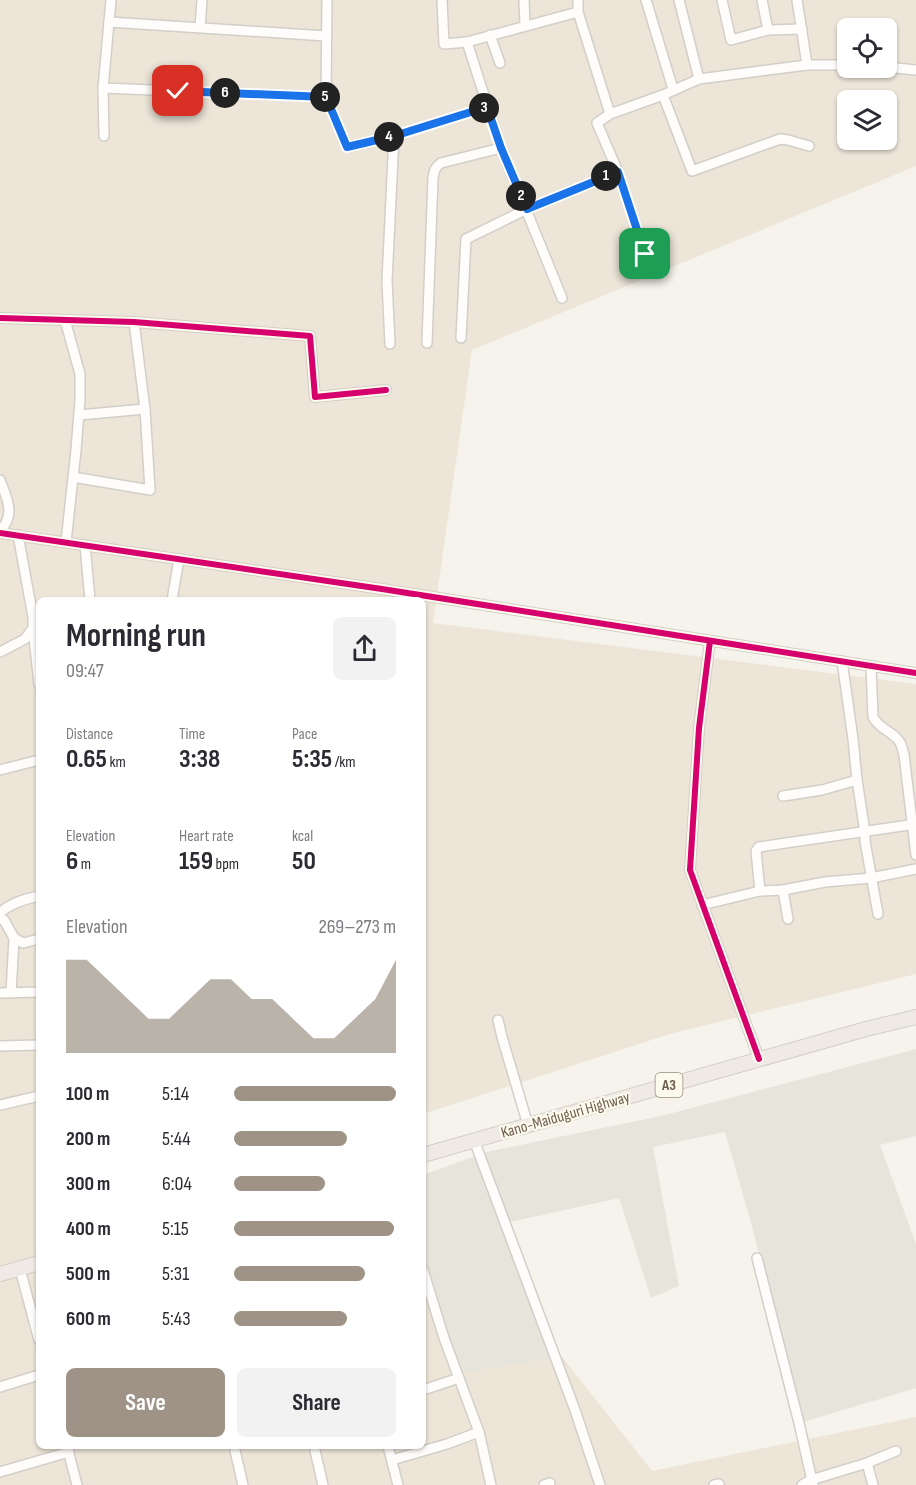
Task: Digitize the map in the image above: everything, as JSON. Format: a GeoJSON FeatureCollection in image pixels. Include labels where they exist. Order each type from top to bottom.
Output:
{"type":"FeatureCollection","features":[{"type":"Feature","properties":{"kind":"highway","name":"Kano-Maiduguri Highway"},"geometry":{"type":"LineString","coordinates":[[426,1154],[866,1029],[916,1017]]}},
{"type":"Feature","properties":{"kind":"highway"},"geometry":{"type":"LineString","coordinates":[[0,1274],[36,1264]]}},
{"type":"Feature","properties":{"kind":"street"},"geometry":{"type":"LineString","coordinates":[[104,136],[104,88],[111,0]]}},
{"type":"Feature","properties":{"kind":"street"},"geometry":{"type":"LineString","coordinates":[[200,27],[202,0]]}},
{"type":"Feature","properties":{"kind":"street"},"geometry":{"type":"LineString","coordinates":[[327,0],[326,97],[347,147],[394,136],[487,107]]}},
{"type":"Feature","properties":{"kind":"street"},"geometry":{"type":"LineString","coordinates":[[442,0],[444,44],[467,42],[578,12]]}},
{"type":"Feature","properties":{"kind":"street"},"geometry":{"type":"LineString","coordinates":[[524,0],[525,26]]}},
{"type":"Feature","properties":{"kind":"street"},"geometry":{"type":"LineString","coordinates":[[578,0],[578,12],[610,114]]}},
{"type":"Feature","properties":{"kind":"street"},"geometry":{"type":"LineString","coordinates":[[645,0],[673,90]]}},
{"type":"Feature","properties":{"kind":"street"},"geometry":{"type":"LineString","coordinates":[[679,0],[699,79]]}},
{"type":"Feature","properties":{"kind":"street"},"geometry":{"type":"LineString","coordinates":[[762,0],[768,30]]}},
{"type":"Feature","properties":{"kind":"street"},"geometry":{"type":"LineString","coordinates":[[797,0],[807,65]]}},
{"type":"Feature","properties":{"kind":"street"},"geometry":{"type":"LineString","coordinates":[[726,1],[731,40],[768,30],[802,29]]}},
{"type":"Feature","properties":{"kind":"street"},"geometry":{"type":"LineString","coordinates":[[109,22],[326,36]]}},
{"type":"Feature","properties":{"kind":"street"},"geometry":{"type":"LineString","coordinates":[[490,35],[500,63]]}},
{"type":"Feature","properties":{"kind":"street"},"geometry":{"type":"LineString","coordinates":[[467,42],[501,148],[562,298]]}},
{"type":"Feature","properties":{"kind":"street"},"geometry":{"type":"LineString","coordinates":[[645,254],[618,172],[597,123],[610,114],[699,79],[807,65],[837,65]]}},
{"type":"Feature","properties":{"kind":"street"},"geometry":{"type":"LineString","coordinates":[[897,68],[916,70]]}},
{"type":"Feature","properties":{"kind":"street"},"geometry":{"type":"LineString","coordinates":[[104,88],[326,97]]}},
{"type":"Feature","properties":{"kind":"street"},"geometry":{"type":"LineString","coordinates":[[663,95],[692,171],[780,139],[809,146]]}},
{"type":"Feature","properties":{"kind":"street"},"geometry":{"type":"LineString","coordinates":[[390,344],[387,281],[394,136]]}},
{"type":"Feature","properties":{"kind":"street"},"geometry":{"type":"LineString","coordinates":[[427,342],[434,171],[441,163],[501,148]]}},
{"type":"Feature","properties":{"kind":"street"},"geometry":{"type":"LineString","coordinates":[[461,338],[466,239],[527,209],[618,172]]}},
{"type":"Feature","properties":{"kind":"street"},"geometry":{"type":"LineString","coordinates":[[0,318],[134,322],[310,336],[315,397],[386,390]]}},
{"type":"Feature","properties":{"kind":"street"},"geometry":{"type":"LineString","coordinates":[[65,320],[80,374],[79,415],[66,542]]}},
{"type":"Feature","properties":{"kind":"street"},"geometry":{"type":"LineString","coordinates":[[73,477],[150,490],[145,409],[134,322]]}},
{"type":"Feature","properties":{"kind":"street"},"geometry":{"type":"LineString","coordinates":[[79,415],[145,409]]}},
{"type":"Feature","properties":{"kind":"street"},"geometry":{"type":"LineString","coordinates":[[0,480],[10,510],[8,520],[0,532],[916,673]]}},
{"type":"Feature","properties":{"kind":"street"},"geometry":{"type":"LineString","coordinates":[[18,535],[33,617],[36,656]]}},
{"type":"Feature","properties":{"kind":"street"},"geometry":{"type":"LineString","coordinates":[[85,545],[90,597]]}},
{"type":"Feature","properties":{"kind":"street"},"geometry":{"type":"LineString","coordinates":[[173,597],[179,559]]}},
{"type":"Feature","properties":{"kind":"street"},"geometry":{"type":"LineString","coordinates":[[0,652],[25,639],[33,628]]}},
{"type":"Feature","properties":{"kind":"street"},"geometry":{"type":"LineString","coordinates":[[711,641],[699,728],[690,870],[759,1059]]}},
{"type":"Feature","properties":{"kind":"street"},"geometry":{"type":"LineString","coordinates":[[842,661],[865,841],[878,914]]}},
{"type":"Feature","properties":{"kind":"street"},"geometry":{"type":"LineString","coordinates":[[871,666],[873,717],[876,723],[901,743],[904,755],[916,855]]}},
{"type":"Feature","properties":{"kind":"street"},"geometry":{"type":"LineString","coordinates":[[0,770],[36,761]]}},
{"type":"Feature","properties":{"kind":"street"},"geometry":{"type":"LineString","coordinates":[[783,796],[822,790],[857,780]]}},
{"type":"Feature","properties":{"kind":"street"},"geometry":{"type":"LineString","coordinates":[[760,891],[756,851],[759,847],[914,825]]}},
{"type":"Feature","properties":{"kind":"street"},"geometry":{"type":"LineString","coordinates":[[702,905],[760,891],[871,878],[916,869]]}},
{"type":"Feature","properties":{"kind":"street"},"geometry":{"type":"LineString","coordinates":[[783,890],[788,919]]}},
{"type":"Feature","properties":{"kind":"street"},"geometry":{"type":"LineString","coordinates":[[0,914],[5,908],[24,899],[36,897]]}},
{"type":"Feature","properties":{"kind":"street"},"geometry":{"type":"LineString","coordinates":[[0,919],[4,920],[14,938],[23,943],[36,940]]}},
{"type":"Feature","properties":{"kind":"street"},"geometry":{"type":"LineString","coordinates":[[11,993],[14,938]]}},
{"type":"Feature","properties":{"kind":"street"},"geometry":{"type":"LineString","coordinates":[[0,993],[36,992]]}},
{"type":"Feature","properties":{"kind":"street"},"geometry":{"type":"LineString","coordinates":[[498,1020],[528,1125]]}},
{"type":"Feature","properties":{"kind":"street"},"geometry":{"type":"LineString","coordinates":[[0,1046],[36,1045]]}},
{"type":"Feature","properties":{"kind":"street"},"geometry":{"type":"LineString","coordinates":[[0,1105],[36,1097]]}},
{"type":"Feature","properties":{"kind":"street"},"geometry":{"type":"LineString","coordinates":[[474,1140],[575,1410],[600,1485]]}},
{"type":"Feature","properties":{"kind":"street"},"geometry":{"type":"LineString","coordinates":[[757,1258],[812,1483]]}},
{"type":"Feature","properties":{"kind":"street"},"geometry":{"type":"LineString","coordinates":[[20,1269],[36,1329]]}},
{"type":"Feature","properties":{"kind":"street"},"geometry":{"type":"LineString","coordinates":[[426,1280],[444,1338],[479,1432],[491,1485]]}},
{"type":"Feature","properties":{"kind":"street"},"geometry":{"type":"LineString","coordinates":[[0,1386],[36,1376]]}},
{"type":"Feature","properties":{"kind":"street"},"geometry":{"type":"LineString","coordinates":[[426,1389],[459,1377]]}},
{"type":"Feature","properties":{"kind":"street"},"geometry":{"type":"LineString","coordinates":[[392,1460],[479,1432]]}},
{"type":"Feature","properties":{"kind":"street"},"geometry":{"type":"LineString","coordinates":[[0,1472],[68,1449],[77,1485]]}},
{"type":"Feature","properties":{"kind":"street"},"geometry":{"type":"LineString","coordinates":[[235,1449],[243,1485]]}},
{"type":"Feature","properties":{"kind":"street"},"geometry":{"type":"LineString","coordinates":[[315,1449],[323,1485]]}},
{"type":"Feature","properties":{"kind":"street"},"geometry":{"type":"LineString","coordinates":[[389,1449],[398,1485]]}},
{"type":"Feature","properties":{"kind":"street"},"geometry":{"type":"LineString","coordinates":[[802,1485],[896,1451]]}},
{"type":"Feature","properties":{"kind":"street"},"geometry":{"type":"LineString","coordinates":[[867,1463],[873,1485]]}},
{"type":"Feature","properties":{"kind":"street"},"geometry":{"type":"LineString","coordinates":[[714,1485],[719,1485]]}},
{"type":"Feature","properties":{"kind":"shaded area"},"geometry":{"type":"Polygon","coordinates":[[[0,0],[916,0],[916,166],[472,350],[433,623],[916,684],[916,974],[673,1033],[426,1113],[426,597],[36,597],[36,1449],[426,1449],[426,1184],[652,1471],[916,1417],[916,1485],[0,1485],[0,0]]]}},
{"type":"Feature","properties":{"kind":"shaded area"},"geometry":{"type":"Polygon","coordinates":[[[916,1049],[916,1136],[880,1145],[916,1244],[916,1388],[800,1423],[753,1230],[725,1132],[653,1147],[679,1286],[651,1298],[619,1198],[510,1222],[554,1358],[458,1373],[430,1300],[426,1302],[426,1174],[486,1152],[661,1116],[916,1049]]]}},
{"type":"Feature","properties":{"kind":"cycle path"},"geometry":{"type":"LineString","coordinates":[[0,318],[134,322],[310,336],[315,397],[386,390]]}},
{"type":"Feature","properties":{"kind":"cycle path"},"geometry":{"type":"LineString","coordinates":[[0,533],[382,589],[916,673]]}},
{"type":"Feature","properties":{"kind":"cycle path"},"geometry":{"type":"LineString","coordinates":[[710,641],[699,728],[690,870],[759,1059]]}},
{"type":"Feature","properties":{"kind":"route"},"geometry":{"type":"LineString","coordinates":[[178,91],[326,97],[347,147],[394,136],[487,107],[501,148],[527,209],[618,172],[645,254]]}}]}
